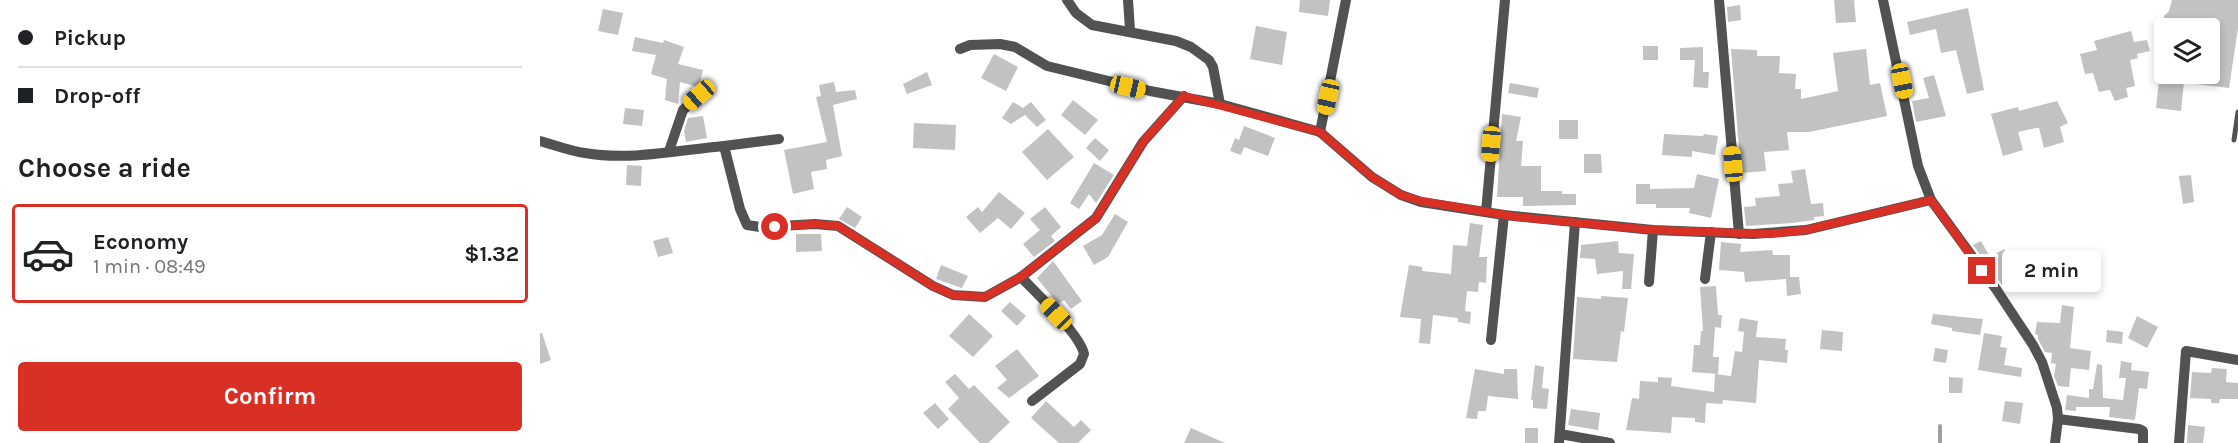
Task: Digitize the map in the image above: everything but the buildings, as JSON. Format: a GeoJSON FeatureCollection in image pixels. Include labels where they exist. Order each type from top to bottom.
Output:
{"type":"FeatureCollection","features":[{"type":"Feature","properties":{"kind":"street"},"geometry":{"type":"LineString","coordinates":[[1067,0],[1076,13],[1092,25],[1130,30],[1191,47],[1209,60],[1220,104]]}},
{"type":"Feature","properties":{"kind":"street"},"geometry":{"type":"LineString","coordinates":[[1128,0],[1130,30]]}},
{"type":"Feature","properties":{"kind":"street"},"geometry":{"type":"LineString","coordinates":[[1320,132],[1346,0]]}},
{"type":"Feature","properties":{"kind":"street"},"geometry":{"type":"LineString","coordinates":[[1486,212],[1505,0]]}},
{"type":"Feature","properties":{"kind":"street"},"geometry":{"type":"LineString","coordinates":[[1719,0],[1739,234]]}},
{"type":"Feature","properties":{"kind":"street"},"geometry":{"type":"LineString","coordinates":[[1883,0],[1918,165],[1931,200],[2033,345],[2057,408],[2055,443]]}},
{"type":"Feature","properties":{"kind":"street"},"geometry":{"type":"LineString","coordinates":[[960,49],[970,45],[1000,44],[1015,47],[1047,66],[1150,92],[1184,96],[1220,104],[1320,132],[1372,177],[1401,195],[1421,201],[1504,215],[1653,230],[1739,234],[1806,230],[1931,200]]}},
{"type":"Feature","properties":{"kind":"street"},"geometry":{"type":"LineString","coordinates":[[669,151],[683,110],[699,95]]}},
{"type":"Feature","properties":{"kind":"street"},"geometry":{"type":"LineString","coordinates":[[724,146],[740,209],[747,225],[760,227],[815,224],[838,226],[933,286],[953,295],[985,297],[1021,277],[1096,218],[1143,142],[1184,96]]}},
{"type":"Feature","properties":{"kind":"street"},"geometry":{"type":"LineString","coordinates":[[540,141],[584,153],[604,155],[656,154],[779,139]]}},
{"type":"Feature","properties":{"kind":"street"},"geometry":{"type":"LineString","coordinates":[[1491,340],[1504,215]]}},
{"type":"Feature","properties":{"kind":"street"},"geometry":{"type":"LineString","coordinates":[[1575,222],[1560,439],[1610,443]]}},
{"type":"Feature","properties":{"kind":"street"},"geometry":{"type":"LineString","coordinates":[[1649,282],[1653,230]]}},
{"type":"Feature","properties":{"kind":"street"},"geometry":{"type":"LineString","coordinates":[[1706,279],[1711,232]]}},
{"type":"Feature","properties":{"kind":"street"},"geometry":{"type":"LineString","coordinates":[[1021,277],[1079,342],[1084,354],[1080,364],[1032,401]]}},
{"type":"Feature","properties":{"kind":"street"},"geometry":{"type":"LineString","coordinates":[[2179,443],[2186,351],[2238,360]]}},
{"type":"Feature","properties":{"kind":"street"},"geometry":{"type":"LineString","coordinates":[[2058,419],[2139,429],[2143,431],[2144,443]]}},
{"type":"Feature","properties":{"kind":"lane"},"geometry":{"type":"LineString","coordinates":[[2234,140],[2238,112]]}},
{"type":"Feature","properties":{"kind":"waterway"},"geometry":{"type":"LineString","coordinates":[[1940,426],[1940,443]]}},
{"type":"Feature","properties":{"kind":"route"},"geometry":{"type":"LineString","coordinates":[[775,227],[815,224],[838,226],[870,244],[933,286],[953,295],[985,297],[1021,277],[1096,218],[1143,142],[1184,96],[1320,132],[1372,177],[1401,195],[1421,201],[1517,217],[1653,230],[1770,234],[1806,230],[1931,200],[1982,271]]}}]}
